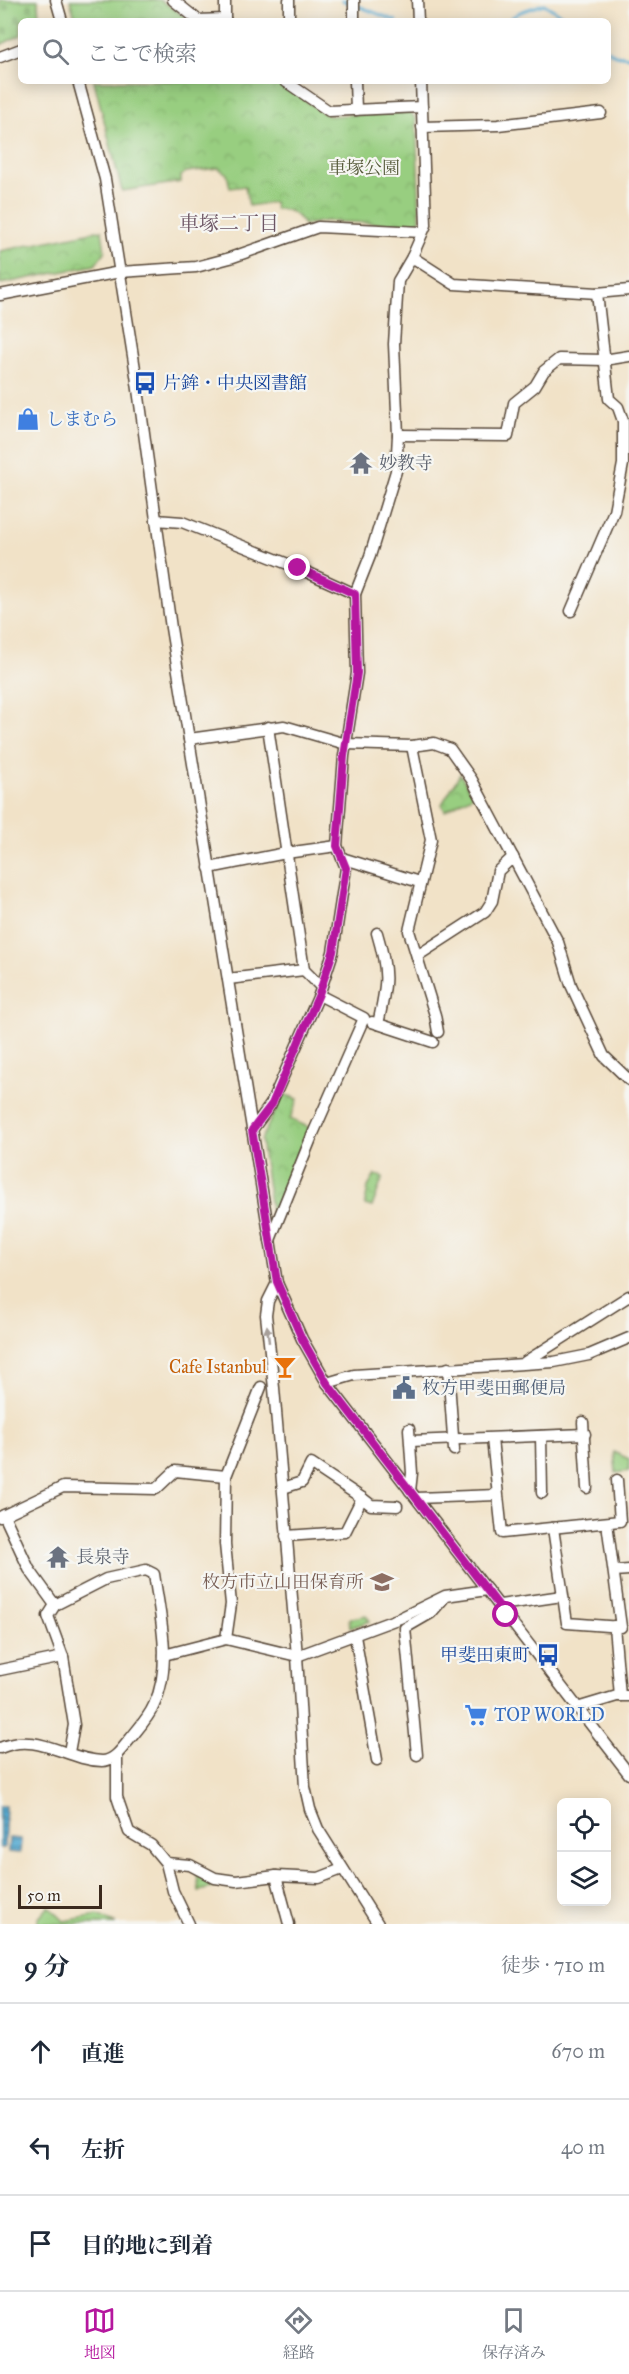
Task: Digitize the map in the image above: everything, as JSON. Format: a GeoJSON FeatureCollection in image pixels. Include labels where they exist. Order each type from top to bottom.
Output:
{"type":"FeatureCollection","features":[{"type":"Feature","properties":{"kind":"street"},"geometry":{"type":"LineString","coordinates":[[56,0],[61,18]]}},
{"type":"Feature","properties":{"kind":"street"},"geometry":{"type":"LineString","coordinates":[[173,0],[194,18]]}},
{"type":"Feature","properties":{"kind":"street"},"geometry":{"type":"LineString","coordinates":[[225,0],[226,18]]}},
{"type":"Feature","properties":{"kind":"street"},"geometry":{"type":"LineString","coordinates":[[289,0],[289,18]]}},
{"type":"Feature","properties":{"kind":"street"},"geometry":{"type":"LineString","coordinates":[[417,0],[418,18]]}},
{"type":"Feature","properties":{"kind":"street"},"geometry":{"type":"LineString","coordinates":[[0,57],[18,50]]}},
{"type":"Feature","properties":{"kind":"street"},"geometry":{"type":"LineString","coordinates":[[79,84],[105,179],[209,868],[277,1282],[302,1339],[327,1383],[629,1774]]}},
{"type":"Feature","properties":{"kind":"street"},"geometry":{"type":"LineString","coordinates":[[292,84],[329,111],[422,107]]}},
{"type":"Feature","properties":{"kind":"street"},"geometry":{"type":"LineString","coordinates":[[355,84],[356,110]]}},
{"type":"Feature","properties":{"kind":"street"},"geometry":{"type":"LineString","coordinates":[[252,1130],[272,1104],[320,991],[333,952],[346,868],[337,846],[346,744],[357,673],[355,594],[370,556],[396,471],[398,435],[394,344],[398,281],[426,225],[421,84]]}},
{"type":"Feature","properties":{"kind":"street"},"geometry":{"type":"LineString","coordinates":[[422,127],[498,125],[601,113]]}},
{"type":"Feature","properties":{"kind":"street"},"geometry":{"type":"LineString","coordinates":[[0,295],[120,272],[196,267],[318,227],[423,232]]}},
{"type":"Feature","properties":{"kind":"street"},"geometry":{"type":"LineString","coordinates":[[412,257],[454,284],[597,292],[629,290]]}},
{"type":"Feature","properties":{"kind":"street"},"geometry":{"type":"LineString","coordinates":[[571,611],[614,511],[623,464],[623,421],[618,407],[609,399],[597,292]]}},
{"type":"Feature","properties":{"kind":"street"},"geometry":{"type":"LineString","coordinates":[[398,435],[508,435],[514,403],[535,386],[544,371],[559,359],[604,360],[629,356]]}},
{"type":"Feature","properties":{"kind":"street"},"geometry":{"type":"LineString","coordinates":[[156,520],[182,522],[298,568],[355,594]]}},
{"type":"Feature","properties":{"kind":"street"},"geometry":{"type":"LineString","coordinates":[[189,739],[284,726],[346,744],[412,746],[434,743],[450,749],[472,780],[558,942],[571,985],[604,1056],[629,1080]]}},
{"type":"Feature","properties":{"kind":"street"},"geometry":{"type":"LineString","coordinates":[[268,727],[304,970],[320,991],[364,1018],[378,1024],[435,1037],[417,956],[409,931],[430,840],[412,746]]}},
{"type":"Feature","properties":{"kind":"street"},"geometry":{"type":"LineString","coordinates":[[209,868],[337,846]]}},
{"type":"Feature","properties":{"kind":"street"},"geometry":{"type":"LineString","coordinates":[[417,956],[485,912],[492,901],[498,871],[513,857]]}},
{"type":"Feature","properties":{"kind":"street"},"geometry":{"type":"LineString","coordinates":[[342,858],[419,882]]}},
{"type":"Feature","properties":{"kind":"street"},"geometry":{"type":"LineString","coordinates":[[377,933],[386,961],[387,984],[378,1024]]}},
{"type":"Feature","properties":{"kind":"street"},"geometry":{"type":"LineString","coordinates":[[228,979],[304,970]]}},
{"type":"Feature","properties":{"kind":"street"},"geometry":{"type":"LineString","coordinates":[[270,1240],[312,1136],[364,1018]]}},
{"type":"Feature","properties":{"kind":"street"},"geometry":{"type":"LineString","coordinates":[[277,1282],[268,1301],[266,1315],[297,1656],[305,1787],[310,1809],[318,1828],[378,1924]]}},
{"type":"Feature","properties":{"kind":"street"},"geometry":{"type":"LineString","coordinates":[[525,1363],[629,1296]]}},
{"type":"Feature","properties":{"kind":"street"},"geometry":{"type":"LineString","coordinates":[[327,1383],[354,1375],[448,1368],[509,1367],[525,1363],[554,1362],[589,1355],[629,1338]]}},
{"type":"Feature","properties":{"kind":"street"},"geometry":{"type":"LineString","coordinates":[[448,1368],[453,1445]]}},
{"type":"Feature","properties":{"kind":"street"},"geometry":{"type":"LineString","coordinates":[[226,1639],[231,1604],[225,1544],[226,1476],[261,1387]]}},
{"type":"Feature","properties":{"kind":"street"},"geometry":{"type":"LineString","coordinates":[[411,1441],[453,1445],[492,1439],[541,1436],[584,1428],[586,1488]]}},
{"type":"Feature","properties":{"kind":"street"},"geometry":{"type":"LineString","coordinates":[[410,1429],[413,1494]]}},
{"type":"Feature","properties":{"kind":"street"},"geometry":{"type":"LineString","coordinates":[[541,1436],[542,1493]]}},
{"type":"Feature","properties":{"kind":"street"},"geometry":{"type":"LineString","coordinates":[[492,1439],[502,1533],[620,1521],[618,1480]]}},
{"type":"Feature","properties":{"kind":"street"},"geometry":{"type":"LineString","coordinates":[[283,1488],[302,1482],[310,1464],[371,1505],[397,1506]]}},
{"type":"Feature","properties":{"kind":"street"},"geometry":{"type":"LineString","coordinates":[[55,1605],[29,1569],[2,1516],[63,1487],[156,1489],[175,1471],[226,1476]]}},
{"type":"Feature","properties":{"kind":"street"},"geometry":{"type":"LineString","coordinates":[[413,1494],[497,1495]]}},
{"type":"Feature","properties":{"kind":"street"},"geometry":{"type":"LineString","coordinates":[[286,1536],[345,1532],[362,1498]]}},
{"type":"Feature","properties":{"kind":"street"},"geometry":{"type":"LineString","coordinates":[[577,1708],[624,1696],[621,1627],[607,1523]]}},
{"type":"Feature","properties":{"kind":"street"},"geometry":{"type":"LineString","coordinates":[[553,1528],[567,1623],[621,1627]]}},
{"type":"Feature","properties":{"kind":"street"},"geometry":{"type":"LineString","coordinates":[[0,1748],[11,1743],[40,1743],[69,1752],[104,1761],[117,1755],[154,1706],[163,1675],[164,1655],[154,1574],[146,1570],[106,1579],[55,1605],[48,1616],[63,1657],[74,1725],[69,1752]]}},
{"type":"Feature","properties":{"kind":"street"},"geometry":{"type":"LineString","coordinates":[[614,1571],[629,1570]]}},
{"type":"Feature","properties":{"kind":"street"},"geometry":{"type":"LineString","coordinates":[[164,1655],[226,1639],[297,1656],[400,1618],[446,1596],[487,1590]]}},
{"type":"Feature","properties":{"kind":"street"},"geometry":{"type":"LineString","coordinates":[[417,1755],[405,1628],[430,1613],[446,1596]]}},
{"type":"Feature","properties":{"kind":"street"},"geometry":{"type":"LineString","coordinates":[[500,1605],[562,1596]]}},
{"type":"Feature","properties":{"kind":"street"},"geometry":{"type":"LineString","coordinates":[[355,1636],[377,1760]]}},
{"type":"Feature","properties":{"kind":"street"},"geometry":{"type":"LineString","coordinates":[[0,1670],[63,1657]]}},
{"type":"Feature","properties":{"kind":"street"},"geometry":{"type":"LineString","coordinates":[[117,1755],[117,1797],[129,1832],[151,1845],[166,1863],[173,1891],[189,1924]]}},
{"type":"Feature","properties":{"kind":"street"},"geometry":{"type":"LineString","coordinates":[[166,1863],[190,1865],[215,1878],[236,1881],[276,1876],[319,1878],[342,1869]]}},
{"type":"Feature","properties":{"kind":"street"},"geometry":{"type":"LineString","coordinates":[[276,1876],[289,1924]]}},
{"type":"Feature","properties":{"kind":"green space"},"geometry":{"type":"Polygon","coordinates":[[[0,0],[38,0],[39,18],[18,18],[18,36],[0,45],[0,0]]]}},
{"type":"Feature","properties":{"kind":"green space"},"geometry":{"type":"Polygon","coordinates":[[[70,0],[160,0],[187,18],[75,18],[70,0]]]}},
{"type":"Feature","properties":{"kind":"green space","name":"車塚公園"},"geometry":{"type":"Polygon","coordinates":[[[95,84],[281,84],[328,116],[410,112],[416,119],[420,220],[414,225],[325,221],[304,225],[292,212],[275,209],[274,202],[249,206],[245,186],[230,188],[227,174],[218,168],[186,172],[181,176],[181,182],[122,191],[95,84]]]}},
{"type":"Feature","properties":{"kind":"green space"},"geometry":{"type":"Polygon","coordinates":[[[102,230],[105,252],[95,265],[0,284],[0,251],[102,230]]]}},
{"type":"Feature","properties":{"kind":"green space"},"geometry":{"type":"Polygon","coordinates":[[[460,774],[473,795],[445,811],[442,804],[460,774]]]}},
{"type":"Feature","properties":{"kind":"green space"},"geometry":{"type":"Polygon","coordinates":[[[283,1094],[298,1099],[290,1119],[310,1128],[272,1216],[261,1140],[283,1094]]]}},
{"type":"Feature","properties":{"kind":"green space"},"geometry":{"type":"Polygon","coordinates":[[[375,1175],[383,1177],[372,1207],[365,1205],[368,1187],[375,1175]]]}},
{"type":"Feature","properties":{"kind":"green space"},"geometry":{"type":"Polygon","coordinates":[[[614,1452],[629,1459],[629,1471],[616,1473],[614,1452]]]}},
{"type":"Feature","properties":{"kind":"green space"},"geometry":{"type":"Polygon","coordinates":[[[366,1615],[370,1621],[350,1628],[349,1619],[366,1615]]]}},
{"type":"Feature","properties":{"kind":"green space"},"geometry":{"type":"Polygon","coordinates":[[[197,1873],[209,1881],[223,1885],[199,1891],[197,1873]]]}},
{"type":"Feature","properties":{"kind":"green space"},"geometry":{"type":"Polygon","coordinates":[[[49,1906],[64,1921],[98,1915],[116,1924],[38,1924],[38,1919],[49,1906]]]}},
{"type":"Feature","properties":{"kind":"water"},"geometry":{"type":"Polygon","coordinates":[[[0,1806],[6,1806],[4,1848],[0,1848],[0,1806]]]}},
{"type":"Feature","properties":{"kind":"water"},"geometry":{"type":"Polygon","coordinates":[[[9,1838],[21,1839],[20,1853],[8,1852],[9,1838]]]}},
{"type":"Feature","properties":{"kind":"waterway"},"geometry":{"type":"LineString","coordinates":[[342,0],[352,4]]}},
{"type":"Feature","properties":{"kind":"waterway"},"geometry":{"type":"LineString","coordinates":[[511,18],[520,12],[544,4],[566,18]]}},
{"type":"Feature","properties":{"kind":"waterway"},"geometry":{"type":"LineString","coordinates":[[358,6],[388,18]]}},
{"type":"Feature","properties":{"kind":"waterway"},"geometry":{"type":"LineString","coordinates":[[611,52],[629,57]]}},
{"type":"Feature","properties":{"kind":"place","name":"片鉾・中央図書館"},"geometry":{"type":"Point","coordinates":[145,383]}},
{"type":"Feature","properties":{"kind":"place","name":"しまむら"},"geometry":{"type":"Point","coordinates":[28,419]}},
{"type":"Feature","properties":{"kind":"place","name":"妙教寺"},"geometry":{"type":"Point","coordinates":[361,463]}},
{"type":"Feature","properties":{"kind":"place","name":"Cafe Istanbul"},"geometry":{"type":"Point","coordinates":[285,1367]}},
{"type":"Feature","properties":{"kind":"place","name":"枚方甲斐田郵便局"},"geometry":{"type":"Point","coordinates":[404,1388]}},
{"type":"Feature","properties":{"kind":"place","name":"長泉寺"},"geometry":{"type":"Point","coordinates":[58,1557]}},
{"type":"Feature","properties":{"kind":"place","name":"枚方市立山田保育所"},"geometry":{"type":"Point","coordinates":[382,1582]}},
{"type":"Feature","properties":{"kind":"place","name":"甲斐田東町"},"geometry":{"type":"Point","coordinates":[548,1655]}},
{"type":"Feature","properties":{"kind":"place","name":"TOP WORLD"},"geometry":{"type":"Point","coordinates":[476,1715]}},
{"type":"Feature","properties":{"kind":"district","name":"車塚二丁目"},"geometry":{"type":"Point","coordinates":[229,223]}},
{"type":"Feature","properties":{"kind":"route"},"geometry":{"type":"LineString","coordinates":[[298,568],[355,594],[357,673],[341,782],[337,846],[346,868],[333,952],[319,994],[272,1104],[252,1130],[277,1282],[302,1339],[327,1383],[506,1615]]}}]}
